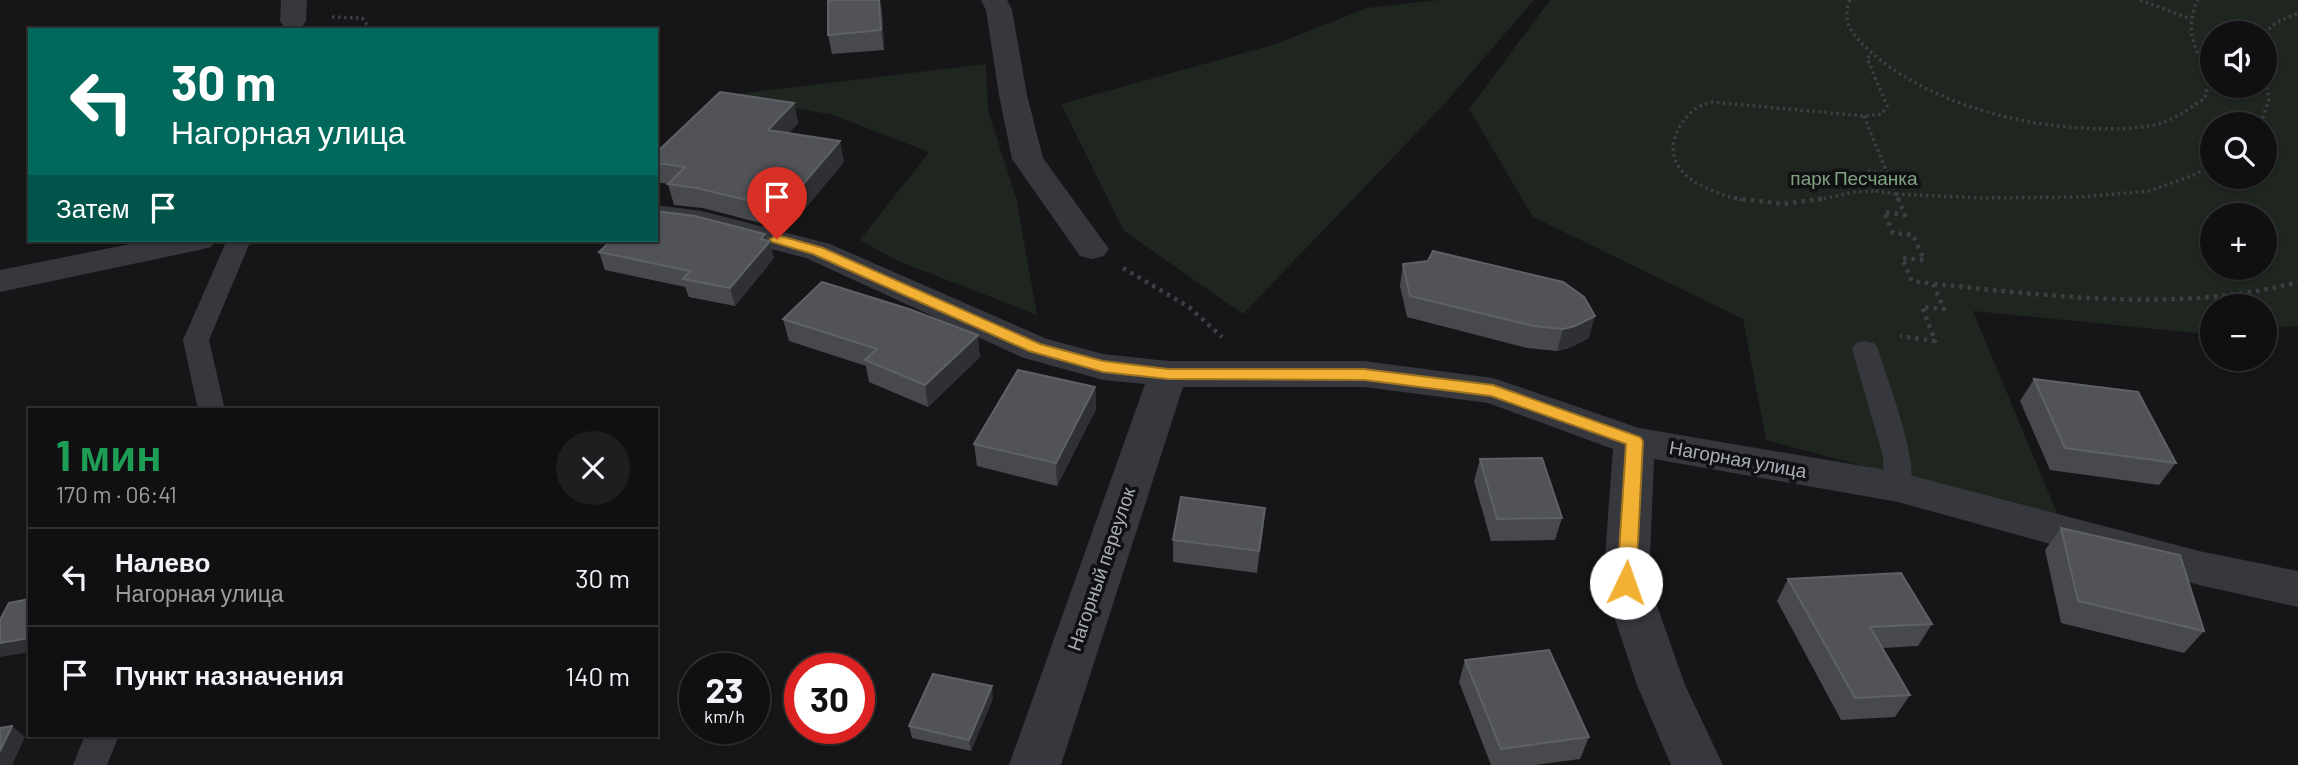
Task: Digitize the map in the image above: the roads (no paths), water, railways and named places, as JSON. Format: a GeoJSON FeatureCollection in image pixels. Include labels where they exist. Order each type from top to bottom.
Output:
{"type":"FeatureCollection","features":[{"type":"Feature","properties":{"kind":"street"},"geometry":{"type":"LineString","coordinates":[[994,0],[999,10],[1013,95],[1028,159],[1092,249]]}},
{"type":"Feature","properties":{"kind":"street","name":"Нагорная улица"},"geometry":{"type":"LineString","coordinates":[[658,215],[702,221],[818,251],[1034,348],[1103,366],[1168,374],[1364,374],[1493,391],[1634,441],[1898,487],[2200,568],[2298,589]]}},
{"type":"Feature","properties":{"kind":"street"},"geometry":{"type":"LineString","coordinates":[[0,281],[190,242]]}},
{"type":"Feature","properties":{"kind":"street","name":"Нагорный переулок"},"geometry":{"type":"LineString","coordinates":[[1035,765],[1168,374]]}},
{"type":"Feature","properties":{"kind":"street"},"geometry":{"type":"LineString","coordinates":[[1634,441],[1626,583],[1661,685],[1697,765]]}},
{"type":"Feature","properties":{"kind":"lane"},"geometry":{"type":"LineString","coordinates":[[212,408],[196,340],[238,242]]}},
{"type":"Feature","properties":{"kind":"lane"},"geometry":{"type":"LineString","coordinates":[[1866,349],[1897,456],[1898,487]]}},
{"type":"Feature","properties":{"kind":"lane"},"geometry":{"type":"LineString","coordinates":[[90,765],[101,737]]}},
{"type":"Feature","properties":{"kind":"park label","name":"парк Песчанка"},"geometry":{"type":"Point","coordinates":[1854,178]}}]}
